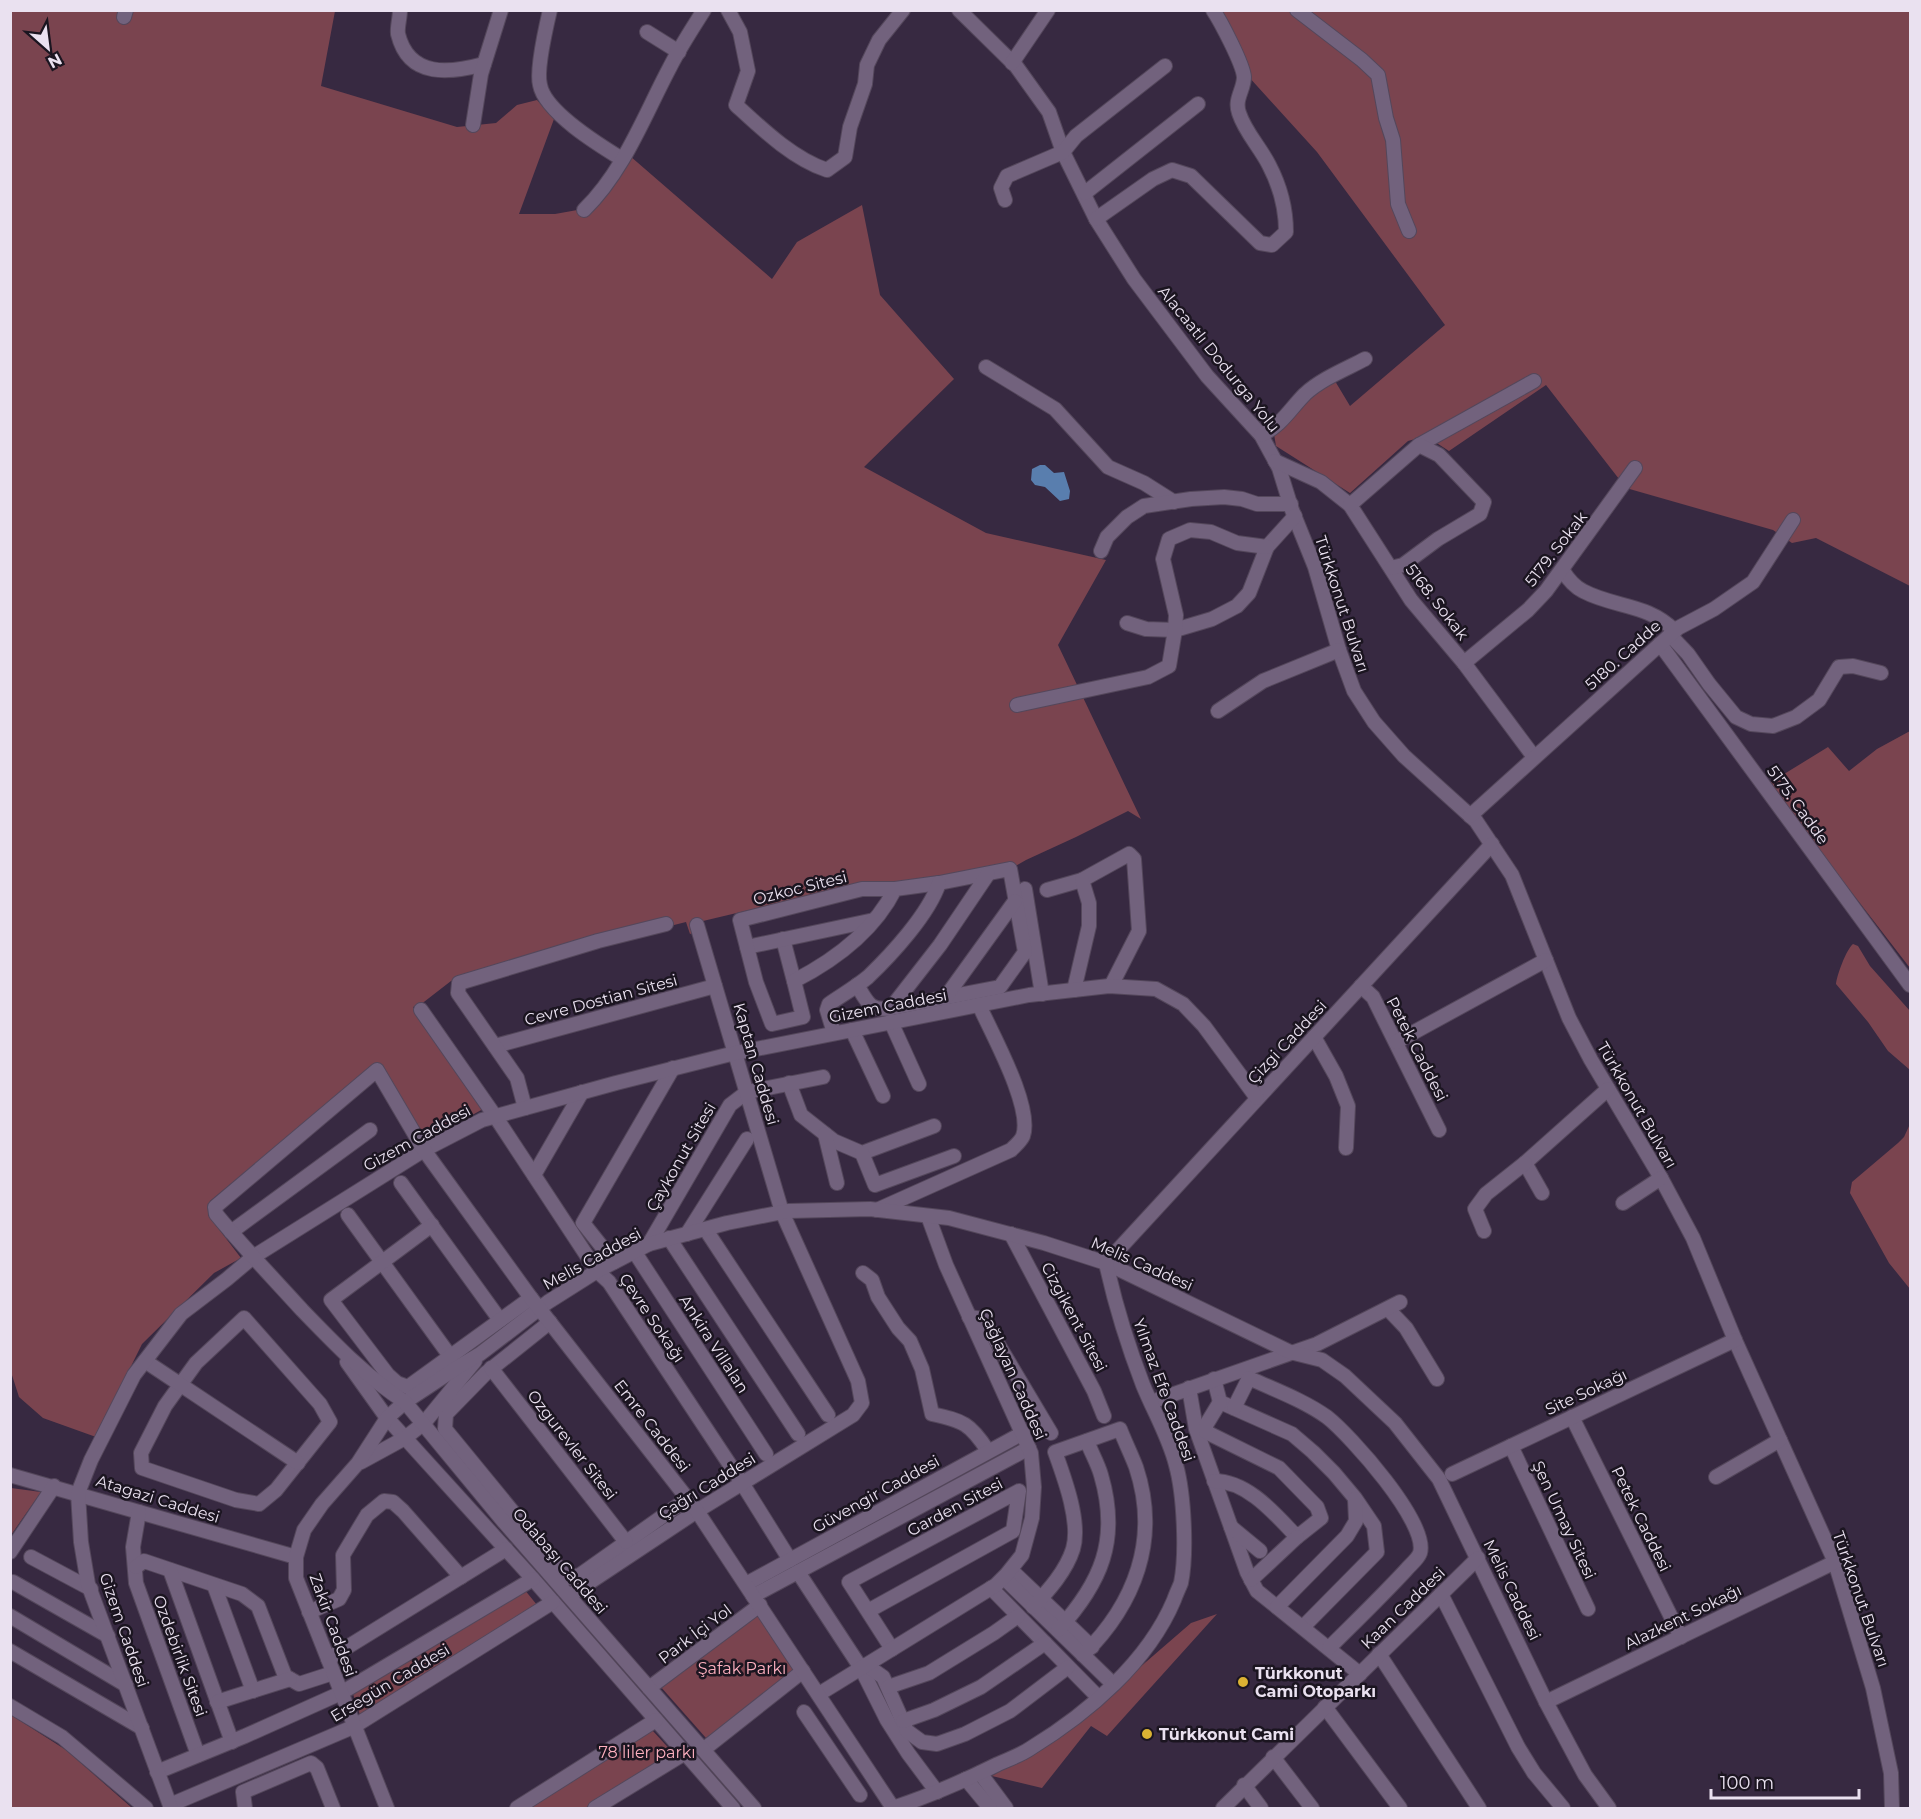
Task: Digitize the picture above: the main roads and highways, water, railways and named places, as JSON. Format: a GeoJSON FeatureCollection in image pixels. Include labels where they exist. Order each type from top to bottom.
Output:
{"type":"FeatureCollection","features":[{"type":"Feature","properties":{"kind":"water"},"geometry":{"type":"Polygon","coordinates":[[[1045,465],[1054,473],[1064,472],[1070,491],[1069,499],[1060,501],[1045,487],[1035,485],[1031,480],[1032,469],[1045,465]]]}},
{"type":"Feature","properties":{"kind":"place","name":"Türkkonut Cami Otoparkı"},"geometry":{"type":"Point","coordinates":[1243,1682]}},
{"type":"Feature","properties":{"kind":"place","name":"Türkkonut Cami"},"geometry":{"type":"Point","coordinates":[1147,1734]}},
{"type":"Feature","properties":{"kind":"park label","name":"Şafak Parkı"},"geometry":{"type":"Point","coordinates":[742,1668]}},
{"type":"Feature","properties":{"kind":"park label","name":"78 liler parkı"},"geometry":{"type":"Point","coordinates":[647,1752]}}]}
